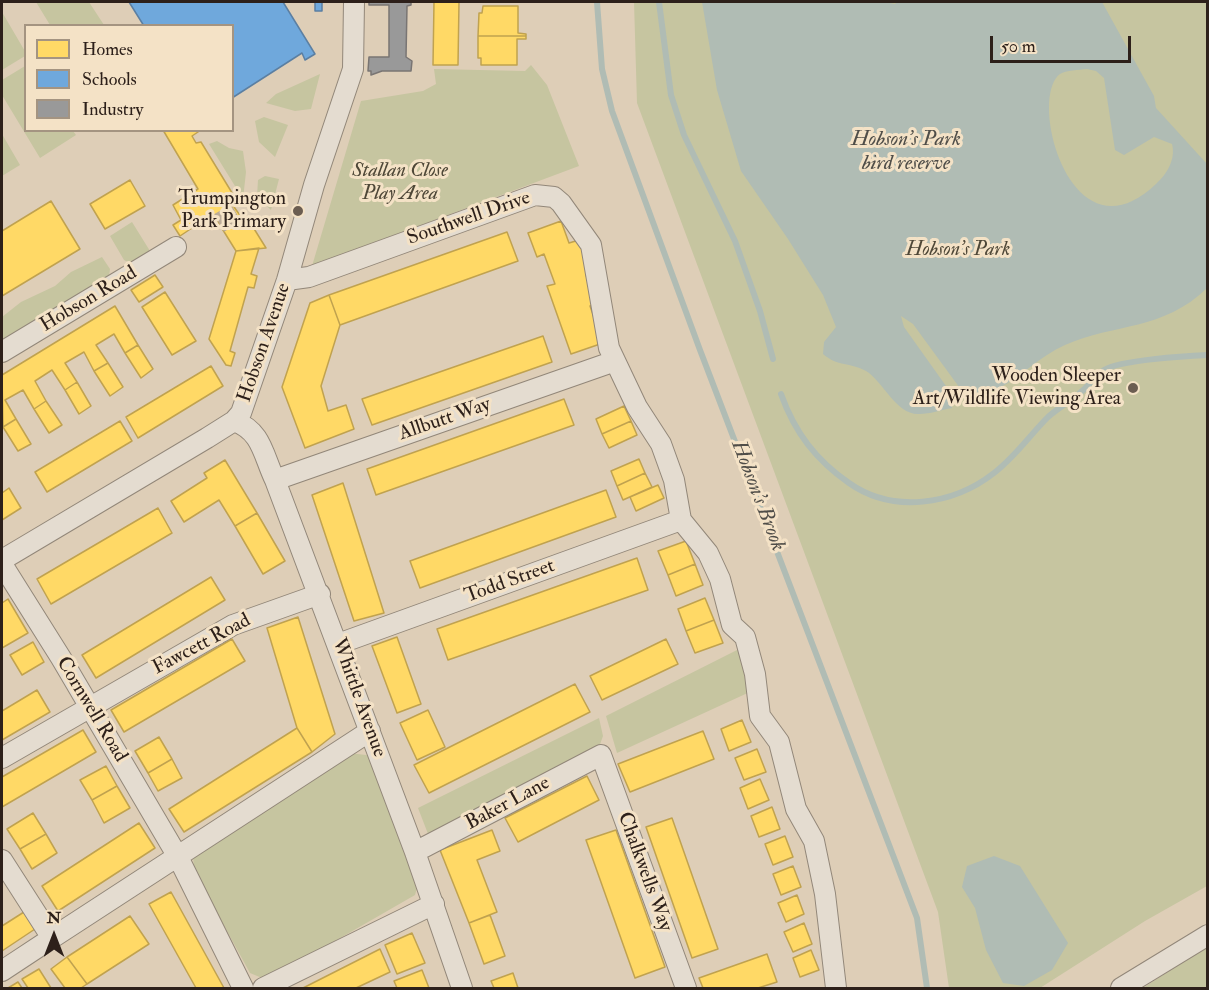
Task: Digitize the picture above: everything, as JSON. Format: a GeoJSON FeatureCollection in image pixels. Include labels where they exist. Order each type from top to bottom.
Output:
{"type":"FeatureCollection","features":[{"type":"Feature","properties":{"kind":"street","name":"Hobson Avenue"},"geometry":{"type":"LineString","coordinates":[[2,560],[234,421],[248,398],[353,69],[354,2]]}},
{"type":"Feature","properties":{"kind":"street","name":"Southwell Drive"},"geometry":{"type":"LineString","coordinates":[[287,280],[309,277],[535,195],[554,197],[571,214],[591,245],[609,348],[637,407],[662,444],[674,480],[681,520],[708,553],[720,579],[732,625],[745,637],[755,674],[760,716],[779,742],[796,809],[813,841],[825,894],[836,988]]}},
{"type":"Feature","properties":{"kind":"street","name":"Hobson Road"},"geometry":{"type":"LineString","coordinates":[[2,352],[176,247]]}},
{"type":"Feature","properties":{"kind":"street","name":"Allbutt Way"},"geometry":{"type":"LineString","coordinates":[[275,480],[615,361]]}},
{"type":"Feature","properties":{"kind":"street","name":"Whittle Avenue"},"geometry":{"type":"LineString","coordinates":[[234,421],[248,426],[256,436],[275,480],[320,594],[415,852],[462,988]]}},
{"type":"Feature","properties":{"kind":"street","name":"Todd Street"},"geometry":{"type":"LineString","coordinates":[[338,644],[681,520]]}},
{"type":"Feature","properties":{"kind":"street","name":"Cornwell Road"},"geometry":{"type":"LineString","coordinates":[[2,564],[178,857],[243,988]]}},
{"type":"Feature","properties":{"kind":"street","name":"Fawcett Road"},"geometry":{"type":"LineString","coordinates":[[2,758],[233,625],[320,594]]}},
{"type":"Feature","properties":{"kind":"street"},"geometry":{"type":"LineString","coordinates":[[2,971],[370,731]]}},
{"type":"Feature","properties":{"kind":"street","name":"Baker Lane"},"geometry":{"type":"LineString","coordinates":[[415,852],[601,755]]}},
{"type":"Feature","properties":{"kind":"street","name":"Chalkwells Way"},"geometry":{"type":"LineString","coordinates":[[601,755],[686,988]]}},
{"type":"Feature","properties":{"kind":"street"},"geometry":{"type":"LineString","coordinates":[[4,868],[52,939]]}},
{"type":"Feature","properties":{"kind":"street"},"geometry":{"type":"LineString","coordinates":[[263,988],[434,904]]}},
{"type":"Feature","properties":{"kind":"street"},"geometry":{"type":"LineString","coordinates":[[1121,988],[1208,935]]}},
{"type":"Feature","properties":{"kind":"green space"},"geometry":{"type":"Polygon","coordinates":[[[36,2],[89,2],[103,24],[49,24],[36,2]]]}},
{"type":"Feature","properties":{"kind":"green space","name":"Hobson's Park"},"geometry":{"type":"Polygon","coordinates":[[[634,2],[1207,2],[1207,886],[1145,921],[1040,988],[949,988],[938,912],[637,103],[634,2]]]}},
{"type":"Feature","properties":{"kind":"green space"},"geometry":{"type":"Polygon","coordinates":[[[2,12],[24,50],[24,57],[2,70],[2,12]]]}},
{"type":"Feature","properties":{"kind":"green space","name":"Stallan Close Play Area"},"geometry":{"type":"Polygon","coordinates":[[[531,65],[547,85],[579,166],[312,266],[361,101],[423,91],[436,84],[434,69],[525,71],[531,65]]]}},
{"type":"Feature","properties":{"kind":"green space"},"geometry":{"type":"Polygon","coordinates":[[[24,67],[24,131],[2,95],[2,80],[24,67]]]}},
{"type":"Feature","properties":{"kind":"green space"},"geometry":{"type":"Polygon","coordinates":[[[320,74],[311,109],[295,111],[266,103],[276,94],[320,74]]]}},
{"type":"Feature","properties":{"kind":"green space"},"geometry":{"type":"Polygon","coordinates":[[[264,117],[288,125],[275,157],[259,142],[255,121],[264,117]]]}},
{"type":"Feature","properties":{"kind":"green space"},"geometry":{"type":"Polygon","coordinates":[[[24,132],[74,132],[76,135],[40,158],[24,132]]]}},
{"type":"Feature","properties":{"kind":"green space"},"geometry":{"type":"Polygon","coordinates":[[[2,134],[20,165],[2,176],[2,134]]]}},
{"type":"Feature","properties":{"kind":"green space"},"geometry":{"type":"Polygon","coordinates":[[[217,141],[229,148],[243,151],[246,172],[243,199],[209,144],[217,141]]]}},
{"type":"Feature","properties":{"kind":"green space"},"geometry":{"type":"Polygon","coordinates":[[[265,176],[279,179],[271,210],[257,197],[258,180],[265,176]]]}},
{"type":"Feature","properties":{"kind":"green space"},"geometry":{"type":"Polygon","coordinates":[[[132,222],[150,251],[130,263],[124,260],[110,236],[132,222]]]}},
{"type":"Feature","properties":{"kind":"green space"},"geometry":{"type":"Polygon","coordinates":[[[102,257],[110,269],[109,276],[2,349],[2,317],[21,302],[55,286],[71,272],[102,257]]]}},
{"type":"Feature","properties":{"kind":"green space"},"geometry":{"type":"Polygon","coordinates":[[[741,648],[752,691],[617,753],[606,716],[741,648]]]}},
{"type":"Feature","properties":{"kind":"green space"},"geometry":{"type":"Polygon","coordinates":[[[599,718],[603,736],[598,750],[430,839],[418,808],[599,718]]]}},
{"type":"Feature","properties":{"kind":"green space"},"geometry":{"type":"Polygon","coordinates":[[[349,753],[374,756],[419,882],[415,895],[276,975],[262,978],[250,973],[194,871],[193,854],[349,753]]]}},
{"type":"Feature","properties":{"kind":"green space"},"geometry":{"type":"Polygon","coordinates":[[[1207,947],[1207,988],[1143,988],[1203,949],[1207,947]]]}},
{"type":"Feature","properties":{"kind":"water","name":"Hobson's Park bird reserve"},"geometry":{"type":"Polygon","coordinates":[[[702,2],[885,2],[895,4],[897,2],[1102,2],[1154,96],[1156,108],[1207,164],[1207,288],[1190,302],[1156,319],[1065,345],[999,388],[973,396],[962,391],[913,324],[901,316],[904,327],[946,386],[952,408],[919,414],[911,413],[903,409],[866,371],[839,363],[823,354],[824,342],[836,327],[823,295],[741,171],[717,90],[702,2]],[[1087,69],[1060,74],[1051,89],[1049,113],[1053,141],[1064,168],[1080,191],[1100,204],[1126,204],[1164,176],[1172,161],[1172,144],[1154,137],[1124,155],[1115,150],[1104,78],[1096,71],[1087,69]]]}},
{"type":"Feature","properties":{"kind":"water"},"geometry":{"type":"Polygon","coordinates":[[[994,856],[1020,866],[1068,943],[1052,970],[1024,986],[1003,983],[986,950],[975,908],[962,887],[967,866],[994,856]]]}},
{"type":"Feature","properties":{"kind":"building: Homes"},"geometry":{"type":"Polygon","coordinates":[[[434,2],[459,2],[458,65],[433,65],[434,2]]]}},
{"type":"Feature","properties":{"kind":"building: Homes"},"geometry":{"type":"Polygon","coordinates":[[[483,6],[518,6],[518,33],[526,34],[526,36],[478,36],[479,13],[482,13],[483,6]]]}},
{"type":"Feature","properties":{"kind":"building: Homes"},"geometry":{"type":"Polygon","coordinates":[[[478,36],[526,36],[526,39],[517,39],[517,65],[481,65],[481,58],[478,58],[478,36]]]}},
{"type":"Feature","properties":{"kind":"building: Homes"},"geometry":{"type":"Polygon","coordinates":[[[164,132],[198,132],[192,136],[196,143],[201,142],[237,201],[232,204],[244,221],[248,219],[266,248],[236,251],[213,214],[180,236],[173,225],[181,220],[173,205],[198,189],[164,132]]]}},
{"type":"Feature","properties":{"kind":"building: Homes"},"geometry":{"type":"Polygon","coordinates":[[[130,180],[145,206],[105,229],[90,204],[130,180]]]}},
{"type":"Feature","properties":{"kind":"building: Homes"},"geometry":{"type":"Polygon","coordinates":[[[51,201],[80,249],[2,296],[2,231],[51,201]]]}},
{"type":"Feature","properties":{"kind":"building: Homes"},"geometry":{"type":"Polygon","coordinates":[[[561,221],[569,243],[579,240],[591,273],[586,275],[596,303],[590,306],[603,343],[571,354],[547,286],[555,284],[544,254],[537,257],[528,233],[561,221]]]}},
{"type":"Feature","properties":{"kind":"building: Homes"},"geometry":{"type":"Polygon","coordinates":[[[507,232],[518,261],[340,325],[329,295],[507,232]]]}},
{"type":"Feature","properties":{"kind":"building: Homes"},"geometry":{"type":"Polygon","coordinates":[[[259,248],[251,274],[257,276],[254,288],[248,287],[230,351],[235,353],[231,366],[226,365],[209,339],[236,251],[259,248]]]}},
{"type":"Feature","properties":{"kind":"building: Homes"},"geometry":{"type":"Polygon","coordinates":[[[155,275],[163,287],[139,302],[131,290],[155,275]]]}},
{"type":"Feature","properties":{"kind":"building: Homes"},"geometry":{"type":"Polygon","coordinates":[[[165,292],[196,341],[172,355],[142,307],[165,292]]]}},
{"type":"Feature","properties":{"kind":"building: Homes"},"geometry":{"type":"Polygon","coordinates":[[[329,295],[340,325],[321,386],[328,411],[346,405],[354,429],[305,448],[282,387],[310,303],[329,295]]]}},
{"type":"Feature","properties":{"kind":"building: Homes"},"geometry":{"type":"Polygon","coordinates":[[[115,306],[138,345],[125,353],[114,334],[96,345],[108,363],[94,371],[84,352],[65,363],[77,382],[65,390],[52,370],[35,381],[46,401],[34,409],[23,390],[5,400],[16,419],[3,427],[2,375],[115,306]]]}},
{"type":"Feature","properties":{"kind":"building: Homes"},"geometry":{"type":"Polygon","coordinates":[[[543,336],[552,362],[372,425],[362,399],[543,336]]]}},
{"type":"Feature","properties":{"kind":"building: Homes"},"geometry":{"type":"Polygon","coordinates":[[[138,345],[153,369],[141,378],[125,353],[138,345]]]}},
{"type":"Feature","properties":{"kind":"building: Homes"},"geometry":{"type":"Polygon","coordinates":[[[108,363],[123,387],[110,396],[94,371],[108,363]]]}},
{"type":"Feature","properties":{"kind":"building: Homes"},"geometry":{"type":"Polygon","coordinates":[[[211,366],[223,386],[138,438],[126,417],[211,366]]]}},
{"type":"Feature","properties":{"kind":"building: Homes"},"geometry":{"type":"Polygon","coordinates":[[[77,382],[91,406],[79,414],[65,390],[77,382]]]}},
{"type":"Feature","properties":{"kind":"building: Homes"},"geometry":{"type":"Polygon","coordinates":[[[564,399],[574,425],[376,495],[367,469],[564,399]]]}},
{"type":"Feature","properties":{"kind":"building: Homes"},"geometry":{"type":"Polygon","coordinates":[[[46,401],[62,425],[49,433],[34,409],[46,401]]]}},
{"type":"Feature","properties":{"kind":"building: Homes"},"geometry":{"type":"Polygon","coordinates":[[[624,406],[631,421],[602,434],[596,419],[624,406]]]}},
{"type":"Feature","properties":{"kind":"building: Homes"},"geometry":{"type":"Polygon","coordinates":[[[16,419],[31,444],[18,451],[3,427],[16,419]]]}},
{"type":"Feature","properties":{"kind":"building: Homes"},"geometry":{"type":"Polygon","coordinates":[[[120,421],[132,441],[47,492],[35,472],[120,421]]]}},
{"type":"Feature","properties":{"kind":"building: Homes"},"geometry":{"type":"Polygon","coordinates":[[[631,421],[637,435],[609,448],[602,434],[631,421]]]}},
{"type":"Feature","properties":{"kind":"building: Homes"},"geometry":{"type":"Polygon","coordinates":[[[639,459],[645,473],[617,486],[611,471],[639,459]]]}},
{"type":"Feature","properties":{"kind":"building: Homes"},"geometry":{"type":"Polygon","coordinates":[[[225,460],[257,513],[235,526],[219,500],[184,522],[171,501],[207,478],[204,473],[225,460]]]}},
{"type":"Feature","properties":{"kind":"building: Homes"},"geometry":{"type":"Polygon","coordinates":[[[645,473],[652,487],[623,500],[617,486],[645,473]]]}},
{"type":"Feature","properties":{"kind":"building: Homes"},"geometry":{"type":"Polygon","coordinates":[[[343,483],[384,613],[354,621],[312,495],[343,483]]]}},
{"type":"Feature","properties":{"kind":"building: Homes"},"geometry":{"type":"Polygon","coordinates":[[[658,485],[664,498],[636,511],[630,497],[658,485]]]}},
{"type":"Feature","properties":{"kind":"building: Homes"},"geometry":{"type":"Polygon","coordinates":[[[9,488],[21,508],[2,520],[2,493],[9,488]]]}},
{"type":"Feature","properties":{"kind":"building: Homes"},"geometry":{"type":"Polygon","coordinates":[[[606,490],[616,517],[420,588],[410,561],[606,490]]]}},
{"type":"Feature","properties":{"kind":"building: Homes"},"geometry":{"type":"Polygon","coordinates":[[[158,508],[172,533],[51,604],[37,579],[158,508]]]}},
{"type":"Feature","properties":{"kind":"building: Homes"},"geometry":{"type":"Polygon","coordinates":[[[257,513],[285,561],[263,574],[235,526],[257,513]]]}},
{"type":"Feature","properties":{"kind":"building: Homes"},"geometry":{"type":"Polygon","coordinates":[[[686,541],[695,564],[668,575],[658,551],[686,541]]]}},
{"type":"Feature","properties":{"kind":"building: Homes"},"geometry":{"type":"Polygon","coordinates":[[[637,558],[648,590],[448,660],[437,629],[637,558]]]}},
{"type":"Feature","properties":{"kind":"building: Homes"},"geometry":{"type":"Polygon","coordinates":[[[695,564],[703,585],[676,596],[668,575],[695,564]]]}},
{"type":"Feature","properties":{"kind":"building: Homes"},"geometry":{"type":"Polygon","coordinates":[[[211,577],[225,600],[96,678],[82,655],[211,577]]]}},
{"type":"Feature","properties":{"kind":"building: Homes"},"geometry":{"type":"Polygon","coordinates":[[[705,598],[714,620],[686,631],[678,609],[705,598]]]}},
{"type":"Feature","properties":{"kind":"building: Homes"},"geometry":{"type":"Polygon","coordinates":[[[8,599],[28,633],[2,648],[2,603],[8,599]]]}},
{"type":"Feature","properties":{"kind":"building: Homes"},"geometry":{"type":"Polygon","coordinates":[[[298,617],[335,734],[312,752],[297,728],[267,628],[298,617]]]}},
{"type":"Feature","properties":{"kind":"building: Homes"},"geometry":{"type":"Polygon","coordinates":[[[714,620],[723,643],[695,653],[686,631],[714,620]]]}},
{"type":"Feature","properties":{"kind":"building: Homes"},"geometry":{"type":"Polygon","coordinates":[[[397,637],[421,704],[397,713],[372,646],[397,637]]]}},
{"type":"Feature","properties":{"kind":"building: Homes"},"geometry":{"type":"Polygon","coordinates":[[[232,639],[245,661],[124,732],[111,710],[232,639]]]}},
{"type":"Feature","properties":{"kind":"building: Homes"},"geometry":{"type":"Polygon","coordinates":[[[666,639],[678,664],[602,700],[590,676],[666,639]]]}},
{"type":"Feature","properties":{"kind":"building: Homes"},"geometry":{"type":"Polygon","coordinates":[[[33,642],[44,662],[22,675],[10,655],[33,642]]]}},
{"type":"Feature","properties":{"kind":"building: Homes"},"geometry":{"type":"Polygon","coordinates":[[[575,684],[590,712],[429,793],[414,765],[575,684]]]}},
{"type":"Feature","properties":{"kind":"building: Homes"},"geometry":{"type":"Polygon","coordinates":[[[37,690],[50,712],[2,740],[2,711],[37,690]]]}},
{"type":"Feature","properties":{"kind":"building: Homes"},"geometry":{"type":"Polygon","coordinates":[[[428,710],[445,747],[417,760],[400,723],[428,710]]]}},
{"type":"Feature","properties":{"kind":"building: Homes"},"geometry":{"type":"Polygon","coordinates":[[[742,720],[751,742],[729,751],[721,729],[742,720]]]}},
{"type":"Feature","properties":{"kind":"building: Homes"},"geometry":{"type":"Polygon","coordinates":[[[297,728],[312,752],[184,832],[169,809],[297,728]]]}},
{"type":"Feature","properties":{"kind":"building: Homes"},"geometry":{"type":"Polygon","coordinates":[[[83,730],[96,752],[2,807],[2,777],[83,730]]]}},
{"type":"Feature","properties":{"kind":"building: Homes"},"geometry":{"type":"Polygon","coordinates":[[[703,731],[714,759],[630,792],[618,764],[703,731]]]}},
{"type":"Feature","properties":{"kind":"building: Homes"},"geometry":{"type":"Polygon","coordinates":[[[159,737],[172,759],[148,773],[135,751],[159,737]]]}},
{"type":"Feature","properties":{"kind":"building: Homes"},"geometry":{"type":"Polygon","coordinates":[[[757,749],[766,772],[744,780],[735,758],[757,749]]]}},
{"type":"Feature","properties":{"kind":"building: Homes"},"geometry":{"type":"Polygon","coordinates":[[[172,759],[182,778],[158,791],[148,773],[172,759]]]}},
{"type":"Feature","properties":{"kind":"building: Homes"},"geometry":{"type":"Polygon","coordinates":[[[106,766],[117,786],[92,800],[80,780],[106,766]]]}},
{"type":"Feature","properties":{"kind":"building: Homes"},"geometry":{"type":"Polygon","coordinates":[[[587,776],[599,800],[518,842],[505,818],[587,776]]]}},
{"type":"Feature","properties":{"kind":"building: Homes"},"geometry":{"type":"Polygon","coordinates":[[[760,779],[769,800],[748,809],[740,788],[760,779]]]}},
{"type":"Feature","properties":{"kind":"building: Homes"},"geometry":{"type":"Polygon","coordinates":[[[117,786],[130,808],[104,823],[92,800],[117,786]]]}},
{"type":"Feature","properties":{"kind":"building: Homes"},"geometry":{"type":"Polygon","coordinates":[[[772,807],[780,829],[759,837],[751,816],[772,807]]]}},
{"type":"Feature","properties":{"kind":"building: Homes"},"geometry":{"type":"Polygon","coordinates":[[[33,813],[46,834],[20,849],[7,829],[33,813]]]}},
{"type":"Feature","properties":{"kind":"building: Homes"},"geometry":{"type":"Polygon","coordinates":[[[672,818],[718,949],[692,958],[646,827],[672,818]]]}},
{"type":"Feature","properties":{"kind":"building: Homes"},"geometry":{"type":"Polygon","coordinates":[[[139,823],[155,848],[58,911],[42,886],[139,823]]]}},
{"type":"Feature","properties":{"kind":"building: Homes"},"geometry":{"type":"Polygon","coordinates":[[[492,830],[500,851],[477,860],[497,912],[469,923],[440,850],[492,830]]]}},
{"type":"Feature","properties":{"kind":"building: Homes"},"geometry":{"type":"Polygon","coordinates":[[[616,830],[665,967],[635,978],[586,840],[616,830]]]}},
{"type":"Feature","properties":{"kind":"building: Homes"},"geometry":{"type":"Polygon","coordinates":[[[46,834],[57,853],[32,869],[20,849],[46,834]]]}},
{"type":"Feature","properties":{"kind":"building: Homes"},"geometry":{"type":"Polygon","coordinates":[[[785,836],[793,857],[773,865],[765,844],[785,836]]]}},
{"type":"Feature","properties":{"kind":"building: Homes"},"geometry":{"type":"Polygon","coordinates":[[[793,866],[801,887],[781,895],[773,874],[793,866]]]}},
{"type":"Feature","properties":{"kind":"building: Homes"},"geometry":{"type":"Polygon","coordinates":[[[171,892],[224,988],[196,988],[149,904],[171,892]]]}},
{"type":"Feature","properties":{"kind":"building: Homes"},"geometry":{"type":"Polygon","coordinates":[[[797,895],[804,914],[786,922],[778,903],[797,895]]]}},
{"type":"Feature","properties":{"kind":"building: Homes"},"geometry":{"type":"Polygon","coordinates":[[[24,912],[35,929],[2,951],[2,926],[24,912]]]}},
{"type":"Feature","properties":{"kind":"building: Homes"},"geometry":{"type":"Polygon","coordinates":[[[490,915],[505,956],[484,964],[469,923],[490,915]]]}},
{"type":"Feature","properties":{"kind":"building: Homes"},"geometry":{"type":"Polygon","coordinates":[[[130,916],[149,944],[87,984],[67,957],[130,916]]]}},
{"type":"Feature","properties":{"kind":"building: Homes"},"geometry":{"type":"Polygon","coordinates":[[[804,923],[812,944],[793,952],[784,932],[804,923]]]}},
{"type":"Feature","properties":{"kind":"building: Homes"},"geometry":{"type":"Polygon","coordinates":[[[412,933],[425,963],[397,974],[385,945],[412,933]]]}},
{"type":"Feature","properties":{"kind":"building: Homes"},"geometry":{"type":"Polygon","coordinates":[[[380,949],[390,972],[356,988],[303,988],[380,949]]]}},
{"type":"Feature","properties":{"kind":"building: Homes"},"geometry":{"type":"Polygon","coordinates":[[[811,950],[819,970],[800,977],[793,958],[811,950]]]}},
{"type":"Feature","properties":{"kind":"building: Homes"},"geometry":{"type":"Polygon","coordinates":[[[767,954],[777,982],[758,988],[703,988],[699,978],[767,954]]]}},
{"type":"Feature","properties":{"kind":"building: Homes"},"geometry":{"type":"Polygon","coordinates":[[[67,957],[87,984],[81,988],[65,988],[51,969],[67,957]]]}},
{"type":"Feature","properties":{"kind":"building: Homes"},"geometry":{"type":"Polygon","coordinates":[[[39,969],[51,988],[28,988],[22,979],[39,969]]]}},
{"type":"Feature","properties":{"kind":"building: Homes"},"geometry":{"type":"Polygon","coordinates":[[[422,970],[429,988],[397,988],[394,981],[422,970]]]}},
{"type":"Feature","properties":{"kind":"building: Homes"},"geometry":{"type":"Polygon","coordinates":[[[513,973],[518,988],[494,988],[491,981],[513,973]]]}},
{"type":"Feature","properties":{"kind":"building: Homes"},"geometry":{"type":"Polygon","coordinates":[[[18,982],[22,988],[8,988],[18,982]]]}},
{"type":"Feature","properties":{"kind":"building: Schools"},"geometry":{"type":"Polygon","coordinates":[[[129,2],[283,2],[315,54],[305,60],[302,53],[234,97],[234,24],[143,24],[129,2]]]}},
{"type":"Feature","properties":{"kind":"building: Schools"},"geometry":{"type":"Polygon","coordinates":[[[315,2],[322,2],[322,11],[315,11],[315,2]]]}},
{"type":"Feature","properties":{"kind":"building: Industry"},"geometry":{"type":"Polygon","coordinates":[[[369,2],[411,2],[411,5],[407,6],[406,57],[412,61],[411,71],[382,71],[371,75],[371,71],[368,71],[369,57],[389,57],[389,5],[369,5],[369,2]]]}},
{"type":"Feature","properties":{"kind":"waterway","name":"Hobson's Brook"},"geometry":{"type":"LineString","coordinates":[[597,2],[602,69],[612,111],[700,350],[917,918],[927,988]]}},
{"type":"Feature","properties":{"kind":"waterway"},"geometry":{"type":"LineString","coordinates":[[659,2],[671,95],[684,135],[735,241],[760,311],[773,359]]}},
{"type":"Feature","properties":{"kind":"waterway"},"geometry":{"type":"LineString","coordinates":[[781,394],[793,421],[808,445],[837,474],[866,493],[884,499],[923,502],[960,492],[994,473],[1016,453],[1048,417],[1084,390],[1104,370],[1138,361],[1208,355]]}},
{"type":"Feature","properties":{"kind":"tunnel"},"geometry":{"type":"LineString","coordinates":[[219,223],[238,212]]}},
{"type":"Feature","properties":{"kind":"place","name":"Trumpington Park Primary"},"geometry":{"type":"Point","coordinates":[298,211]}},
{"type":"Feature","properties":{"kind":"place","name":"Wooden Sleeper Art/Wildlife Viewing Area"},"geometry":{"type":"Point","coordinates":[1133,388]}}]}
